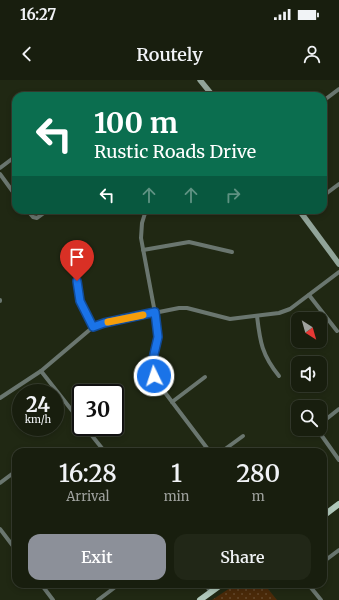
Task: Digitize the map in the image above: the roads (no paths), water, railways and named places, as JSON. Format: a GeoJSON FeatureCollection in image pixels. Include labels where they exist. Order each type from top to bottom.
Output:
{"type":"FeatureCollection","features":[{"type":"Feature","properties":{"kind":"main road"},"geometry":{"type":"LineString","coordinates":[[200,80],[209,92]]}},
{"type":"Feature","properties":{"kind":"main road"},"geometry":{"type":"LineString","coordinates":[[303,214],[339,264]]}},
{"type":"Feature","properties":{"kind":"main road"},"geometry":{"type":"LineString","coordinates":[[327,513],[339,504]]}},
{"type":"Feature","properties":{"kind":"main road"},"geometry":{"type":"LineString","coordinates":[[200,600],[216,588]]}},
{"type":"Feature","properties":{"kind":"street"},"geometry":{"type":"LineString","coordinates":[[327,98],[339,88]]}},
{"type":"Feature","properties":{"kind":"street"},"geometry":{"type":"LineString","coordinates":[[0,168],[12,159]]}},
{"type":"Feature","properties":{"kind":"street"},"geometry":{"type":"LineString","coordinates":[[0,174],[12,190]]}},
{"type":"Feature","properties":{"kind":"street"},"geometry":{"type":"LineString","coordinates":[[327,193],[339,184]]}},
{"type":"Feature","properties":{"kind":"street"},"geometry":{"type":"LineString","coordinates":[[30,214],[33,217],[37,218],[42,214]]}},
{"type":"Feature","properties":{"kind":"street"},"geometry":{"type":"LineString","coordinates":[[145,214],[141,231],[158,337],[153,356],[152,370],[157,382],[207,448]]}},
{"type":"Feature","properties":{"kind":"street"},"geometry":{"type":"LineString","coordinates":[[144,250],[189,242],[232,252]]}},
{"type":"Feature","properties":{"kind":"street"},"geometry":{"type":"LineString","coordinates":[[0,398],[42,372],[93,327],[104,323],[179,308],[187,308],[230,319],[279,313],[287,311],[339,272]]}},
{"type":"Feature","properties":{"kind":"street"},"geometry":{"type":"LineString","coordinates":[[77,281],[80,301],[93,327]]}},
{"type":"Feature","properties":{"kind":"street"},"geometry":{"type":"LineString","coordinates":[[309,295],[337,331]]}},
{"type":"Feature","properties":{"kind":"street"},"geometry":{"type":"LineString","coordinates":[[257,316],[265,356],[279,376]]}},
{"type":"Feature","properties":{"kind":"street"},"geometry":{"type":"LineString","coordinates":[[42,372],[72,410]]}},
{"type":"Feature","properties":{"kind":"street"},"geometry":{"type":"LineString","coordinates":[[172,402],[204,377]]}},
{"type":"Feature","properties":{"kind":"street"},"geometry":{"type":"LineString","coordinates":[[327,418],[339,409]]}},
{"type":"Feature","properties":{"kind":"street"},"geometry":{"type":"LineString","coordinates":[[92,436],[102,448]]}},
{"type":"Feature","properties":{"kind":"street"},"geometry":{"type":"LineString","coordinates":[[227,448],[243,436]]}},
{"type":"Feature","properties":{"kind":"street"},"geometry":{"type":"LineString","coordinates":[[322,436],[339,460]]}},
{"type":"Feature","properties":{"kind":"street"},"geometry":{"type":"LineString","coordinates":[[1,481],[12,474]]}},
{"type":"Feature","properties":{"kind":"street"},"geometry":{"type":"LineString","coordinates":[[0,529],[12,545]]}},
{"type":"Feature","properties":{"kind":"street"},"geometry":{"type":"LineString","coordinates":[[327,559],[339,550]]}},
{"type":"Feature","properties":{"kind":"street"},"geometry":{"type":"LineString","coordinates":[[44,588],[53,600]]}},
{"type":"Feature","properties":{"kind":"street"},"geometry":{"type":"LineString","coordinates":[[98,600],[114,588]]}},
{"type":"Feature","properties":{"kind":"street"},"geometry":{"type":"LineString","coordinates":[[208,588],[211,592]]}},
{"type":"Feature","properties":{"kind":"street"},"geometry":{"type":"LineString","coordinates":[[311,588],[321,600]]}}]}
